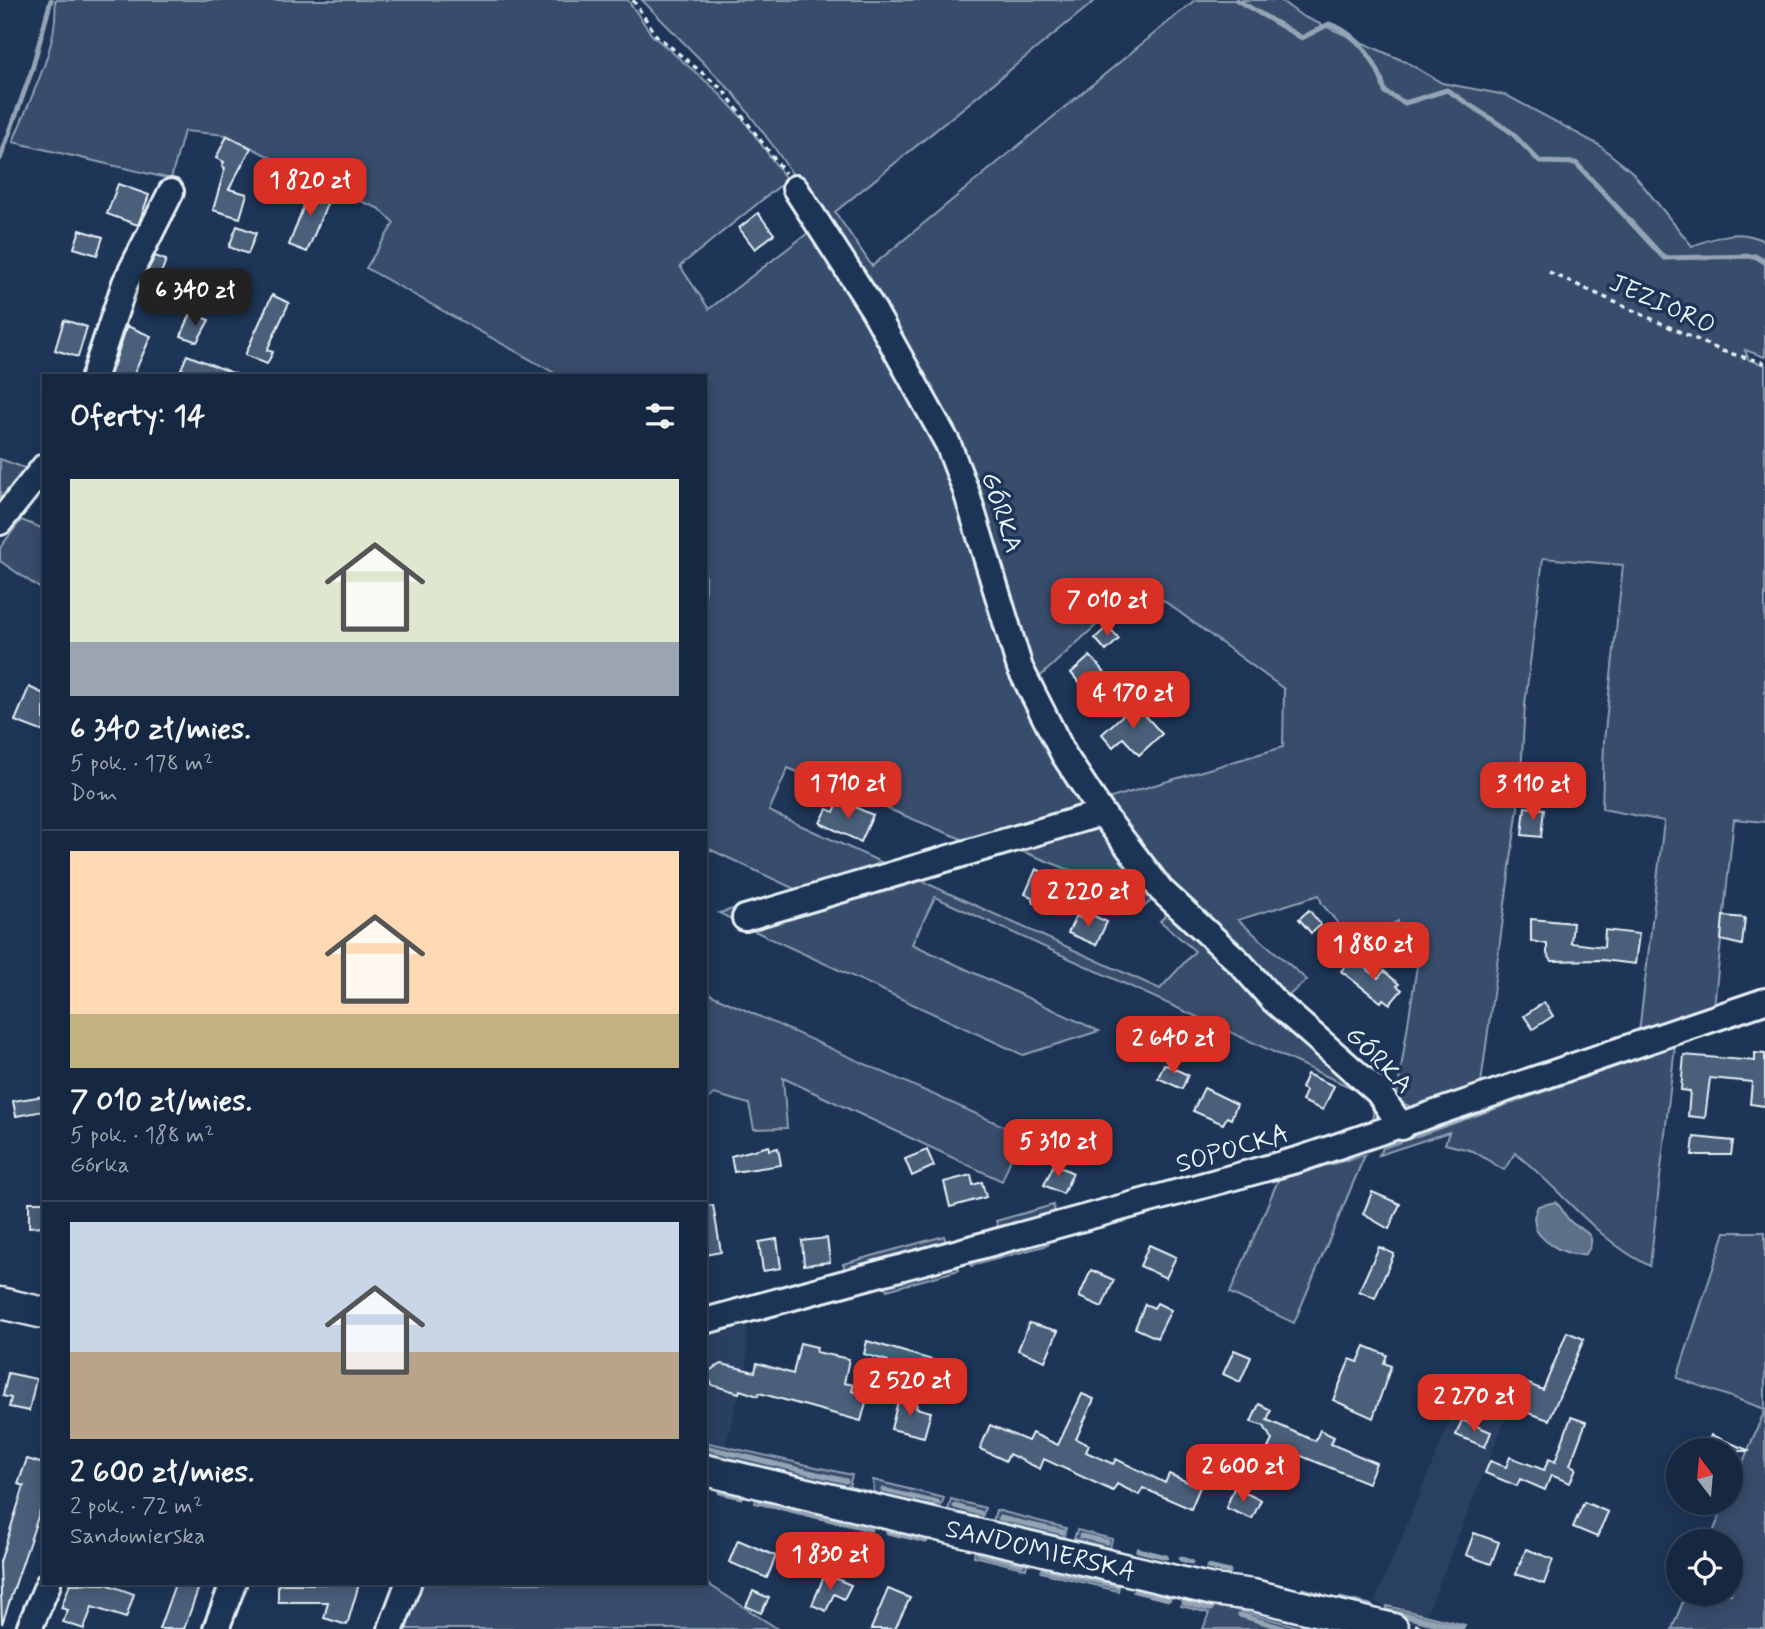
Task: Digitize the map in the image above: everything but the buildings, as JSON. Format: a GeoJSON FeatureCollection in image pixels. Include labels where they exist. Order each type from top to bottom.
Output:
{"type":"FeatureCollection","features":[{"type":"Feature","properties":{"kind":"main road"},"geometry":{"type":"LineString","coordinates":[[0,1303],[42,1313]]}},
{"type":"Feature","properties":{"kind":"main road","name":"SANDOMIERSKA"},"geometry":{"type":"LineString","coordinates":[[707,1469],[1213,1590],[1328,1629]]}},
{"type":"Feature","properties":{"kind":"main road","name":"SANDOMIERSKA"},"geometry":{"type":"LineString","coordinates":[[1213,1590],[1254,1595],[1392,1629]]}},
{"type":"Feature","properties":{"kind":"street","name":"GÓRKA"},"geometry":{"type":"LineString","coordinates":[[795,188],[873,309],[948,444],[966,491],[1020,668],[1064,755],[1102,813],[1161,890],[1231,953],[1273,1000],[1378,1092],[1402,1127]]}},
{"type":"Feature","properties":{"kind":"street"},"geometry":{"type":"LineString","coordinates":[[94,374],[124,283],[171,192]]}},
{"type":"Feature","properties":{"kind":"street"},"geometry":{"type":"LineString","coordinates":[[0,522],[42,470]]}},
{"type":"Feature","properties":{"kind":"street"},"geometry":{"type":"LineString","coordinates":[[745,918],[1102,813]]}},
{"type":"Feature","properties":{"kind":"street","name":"SOPOCKA"},"geometry":{"type":"LineString","coordinates":[[707,1320],[1198,1188],[1402,1127],[1765,1001]]}},
{"type":"Feature","properties":{"kind":"street"},"geometry":{"type":"LineString","coordinates":[[29,1629],[48,1585]]}},
{"type":"Feature","properties":{"kind":"street"},"geometry":{"type":"LineString","coordinates":[[216,1629],[233,1585]]}},
{"type":"Feature","properties":{"kind":"street"},"geometry":{"type":"LineString","coordinates":[[391,1629],[408,1585]]}},
{"type":"Feature","properties":{"kind":"path"},"geometry":{"type":"LineString","coordinates":[[633,0],[656,35],[723,90],[795,188]]}},
{"type":"Feature","properties":{"kind":"path","name":"JEZIORO"},"geometry":{"type":"LineString","coordinates":[[1549,272],[1722,351],[1765,363]]}},
{"type":"Feature","properties":{"kind":"shaded area"},"geometry":{"type":"Polygon","coordinates":[[[55,0],[628,0],[652,35],[715,89],[743,119],[787,180],[680,266],[709,309],[817,226],[849,258],[774,147],[734,94],[642,0],[1096,0],[835,212],[872,266],[1195,0],[1280,0],[1302,16],[1406,62],[1442,83],[1506,95],[1599,145],[1632,172],[1692,246],[1738,234],[1756,237],[1765,242],[1765,357],[1745,350],[1749,360],[1765,365],[1765,822],[1734,819],[1714,1007],[1639,1032],[1664,821],[1602,809],[1604,741],[1623,565],[1543,558],[1525,704],[1520,792],[1480,1091],[1417,1109],[1396,1101],[1421,940],[1397,930],[1398,921],[1355,944],[1322,904],[1319,895],[1238,920],[1307,980],[1282,1001],[1157,879],[1101,800],[1049,700],[1104,800],[1283,747],[1284,689],[1141,584],[1032,684],[1092,808],[731,919],[719,913],[797,890],[707,848],[707,374],[556,374],[366,268],[394,223],[380,209],[334,190],[227,135],[184,131],[171,179],[13,142],[42,72],[53,35],[55,0]],[[788,768],[769,811],[885,864],[964,841],[788,768]]]}},
{"type":"Feature","properties":{"kind":"shaded area"},"geometry":{"type":"Polygon","coordinates":[[[0,459],[33,471],[0,513],[0,459]]]}},
{"type":"Feature","properties":{"kind":"shaded area"},"geometry":{"type":"Polygon","coordinates":[[[21,520],[42,528],[42,590],[0,561],[0,548],[21,520]]]}},
{"type":"Feature","properties":{"kind":"shaded area"},"geometry":{"type":"Polygon","coordinates":[[[1099,821],[1160,893],[1144,907],[1125,892],[1014,848],[1099,821]]]}},
{"type":"Feature","properties":{"kind":"shaded area"},"geometry":{"type":"Polygon","coordinates":[[[995,850],[995,854],[915,878],[1160,989],[1195,951],[1160,921],[1175,907],[1269,1002],[1376,1096],[1382,1113],[1369,1126],[1373,1116],[1374,1098],[935,897],[912,944],[1099,1031],[1023,1055],[739,924],[995,850]]]}},
{"type":"Feature","properties":{"kind":"shaded area"},"geometry":{"type":"Polygon","coordinates":[[[707,993],[1021,1134],[1002,1181],[783,1078],[787,1128],[754,1129],[749,1104],[714,1094],[707,1100],[707,993]]]}},
{"type":"Feature","properties":{"kind":"shaded area"},"geometry":{"type":"Polygon","coordinates":[[[1675,1046],[1650,1266],[1596,1229],[1515,1153],[1504,1170],[1473,1151],[1445,1144],[1449,1132],[1379,1155],[1383,1148],[1675,1046]]]}},
{"type":"Feature","properties":{"kind":"shaded area"},"geometry":{"type":"Polygon","coordinates":[[[1365,1155],[1294,1323],[1230,1293],[1279,1178],[1229,1191],[1327,1161],[1329,1165],[1365,1155]]]}},
{"type":"Feature","properties":{"kind":"shaded area"},"geometry":{"type":"Polygon","coordinates":[[[1555,1202],[1573,1224],[1590,1236],[1590,1246],[1586,1254],[1572,1254],[1558,1249],[1536,1230],[1534,1217],[1538,1206],[1555,1202]]]}},
{"type":"Feature","properties":{"kind":"shaded area"},"geometry":{"type":"Polygon","coordinates":[[[1053,1205],[1055,1212],[998,1228],[996,1221],[1053,1205]]]}},
{"type":"Feature","properties":{"kind":"shaded area"},"geometry":{"type":"Polygon","coordinates":[[[1725,1232],[1765,1232],[1765,1409],[1677,1378],[1725,1232]]]}},
{"type":"Feature","properties":{"kind":"shaded area"},"geometry":{"type":"Polygon","coordinates":[[[944,1236],[946,1242],[845,1269],[843,1264],[944,1236]]]}},
{"type":"Feature","properties":{"kind":"shaded area"},"geometry":{"type":"Polygon","coordinates":[[[1050,1241],[1048,1245],[971,1266],[969,1261],[1050,1241]]]}},
{"type":"Feature","properties":{"kind":"shaded area"},"geometry":{"type":"Polygon","coordinates":[[[956,1264],[959,1270],[887,1290],[885,1284],[956,1264]]]}},
{"type":"Feature","properties":{"kind":"shaded area"},"geometry":{"type":"Polygon","coordinates":[[[747,1325],[747,1367],[725,1446],[707,1442],[707,1335],[747,1325]]]}},
{"type":"Feature","properties":{"kind":"shaded area"},"geometry":{"type":"Polygon","coordinates":[[[1459,1400],[1506,1418],[1426,1616],[1374,1603],[1459,1400]]]}},
{"type":"Feature","properties":{"kind":"shaded area"},"geometry":{"type":"Polygon","coordinates":[[[1765,1410],[1765,1629],[1672,1629],[1681,1606],[1743,1606],[1743,1529],[1714,1529],[1720,1516],[1743,1516],[1743,1462],[1765,1410]]]}},
{"type":"Feature","properties":{"kind":"shaded area"},"geometry":{"type":"Polygon","coordinates":[[[707,1442],[852,1475],[849,1487],[707,1452],[707,1442]]]}},
{"type":"Feature","properties":{"kind":"shaded area"},"geometry":{"type":"Polygon","coordinates":[[[873,1480],[944,1498],[940,1508],[874,1493],[873,1480]]]}},
{"type":"Feature","properties":{"kind":"shaded area"},"geometry":{"type":"Polygon","coordinates":[[[757,1495],[874,1522],[871,1531],[755,1503],[757,1495]]]}},
{"type":"Feature","properties":{"kind":"shaded area"},"geometry":{"type":"Polygon","coordinates":[[[951,1499],[985,1508],[982,1518],[948,1510],[951,1499]]]}},
{"type":"Feature","properties":{"kind":"shaded area"},"geometry":{"type":"Polygon","coordinates":[[[996,1510],[1066,1528],[1064,1537],[993,1521],[996,1510]]]}},
{"type":"Feature","properties":{"kind":"shaded area"},"geometry":{"type":"Polygon","coordinates":[[[1077,1530],[1112,1539],[1110,1548],[1074,1539],[1077,1530]]]}},
{"type":"Feature","properties":{"kind":"shaded area"},"geometry":{"type":"Polygon","coordinates":[[[976,1546],[1028,1560],[1026,1569],[974,1556],[976,1546]]]}},
{"type":"Feature","properties":{"kind":"shaded area"},"geometry":{"type":"Polygon","coordinates":[[[1044,1564],[1120,1581],[1118,1591],[1041,1572],[1044,1564]]]}},
{"type":"Feature","properties":{"kind":"shaded area"},"geometry":{"type":"Polygon","coordinates":[[[707,1583],[778,1629],[401,1629],[417,1585],[707,1583]]]}},
{"type":"Feature","properties":{"kind":"shaded area"},"geometry":{"type":"Polygon","coordinates":[[[1184,1596],[1307,1629],[1203,1629],[1209,1613],[1181,1606],[1184,1596]]]}},
{"type":"Feature","properties":{"kind":"shaded area"},"geometry":{"type":"Polygon","coordinates":[[[1387,1606],[1465,1625],[1463,1629],[1452,1629],[1385,1613],[1387,1606]]]}},
{"type":"Feature","properties":{"kind":"waterway"},"geometry":{"type":"LineString","coordinates":[[0,159],[31,73],[51,0]]}},
{"type":"Feature","properties":{"kind":"waterway"},"geometry":{"type":"LineString","coordinates":[[1237,0],[1302,38],[1329,24],[1349,34],[1372,60],[1385,92],[1405,103],[1447,90],[1511,132],[1540,162],[1576,163],[1664,258],[1755,256],[1765,262]]}},
{"type":"Feature","properties":{"kind":"waterway"},"geometry":{"type":"LineString","coordinates":[[707,1447],[846,1481]]}},
{"type":"Feature","properties":{"kind":"waterway"},"geometry":{"type":"LineString","coordinates":[[883,1490],[938,1503]]}},
{"type":"Feature","properties":{"kind":"waterway"},"geometry":{"type":"LineString","coordinates":[[720,1492],[741,1497]]}},
{"type":"Feature","properties":{"kind":"waterway"},"geometry":{"type":"LineString","coordinates":[[760,1501],[870,1528]]}},
{"type":"Feature","properties":{"kind":"waterway"},"geometry":{"type":"LineString","coordinates":[[955,1506],[980,1513]]}},
{"type":"Feature","properties":{"kind":"waterway"},"geometry":{"type":"LineString","coordinates":[[1000,1518],[1063,1532]]}},
{"type":"Feature","properties":{"kind":"waterway"},"geometry":{"type":"LineString","coordinates":[[888,1532],[926,1541]]}},
{"type":"Feature","properties":{"kind":"waterway"},"geometry":{"type":"LineString","coordinates":[[1081,1536],[1107,1542]]}},
{"type":"Feature","properties":{"kind":"waterway"},"geometry":{"type":"LineString","coordinates":[[1138,1550],[1166,1557]]}},
{"type":"Feature","properties":{"kind":"waterway"},"geometry":{"type":"LineString","coordinates":[[979,1553],[1022,1564]]}},
{"type":"Feature","properties":{"kind":"waterway"},"geometry":{"type":"LineString","coordinates":[[1181,1559],[1191,1562]]}},
{"type":"Feature","properties":{"kind":"waterway"},"geometry":{"type":"LineString","coordinates":[[1208,1567],[1229,1572]]}},
{"type":"Feature","properties":{"kind":"waterway"},"geometry":{"type":"LineString","coordinates":[[1045,1569],[1117,1586]]}},
{"type":"Feature","properties":{"kind":"waterway"},"geometry":{"type":"LineString","coordinates":[[1303,1590],[1321,1595]]}},
{"type":"Feature","properties":{"kind":"waterway"},"geometry":{"type":"LineString","coordinates":[[1135,1591],[1169,1599]]}},
{"type":"Feature","properties":{"kind":"waterway"},"geometry":{"type":"LineString","coordinates":[[1340,1599],[1370,1606]]}},
{"type":"Feature","properties":{"kind":"waterway"},"geometry":{"type":"LineString","coordinates":[[1185,1603],[1211,1609]]}},
{"type":"Feature","properties":{"kind":"waterway"},"geometry":{"type":"LineString","coordinates":[[1388,1611],[1462,1628]]}},
{"type":"Feature","properties":{"kind":"waterway"},"geometry":{"type":"LineString","coordinates":[[1240,1615],[1286,1629]]}}]}
